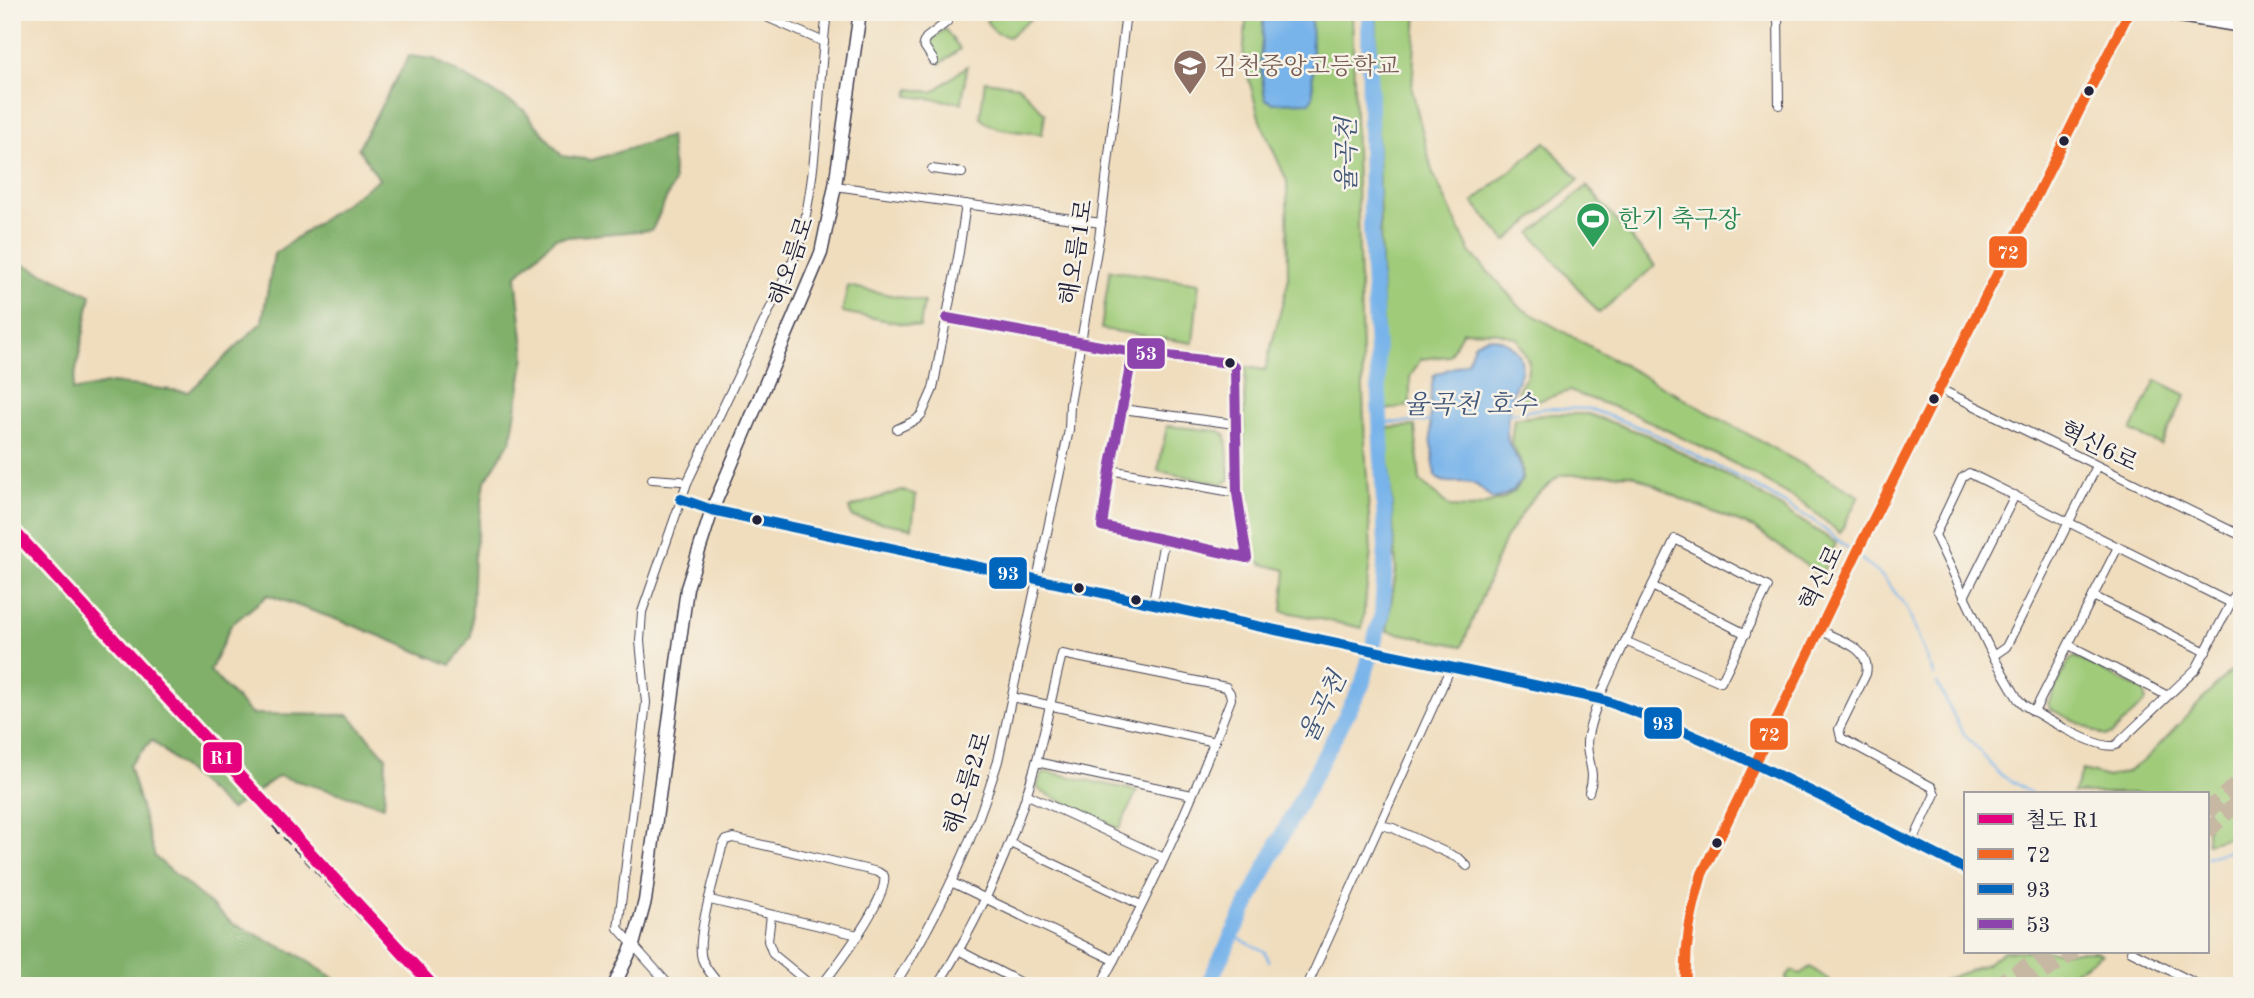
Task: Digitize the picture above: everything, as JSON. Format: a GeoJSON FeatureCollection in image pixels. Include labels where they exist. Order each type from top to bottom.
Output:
{"type":"FeatureCollection","features":[{"type":"Feature","properties":{"kind":"street"},"geometry":{"type":"LineString","coordinates":[[755,12],[824,42]]}},
{"type":"Feature","properties":{"kind":"street"},"geometry":{"type":"LineString","coordinates":[[670,986],[618,928],[646,703],[640,640],[642,612],[681,499],[798,250],[803,233],[817,128],[827,12]]}},
{"type":"Feature","properties":{"kind":"street","name":"해오름로"},"geometry":{"type":"LineString","coordinates":[[614,986],[633,945],[645,901],[687,588],[712,510],[821,253],[835,186],[860,12]]}},
{"type":"Feature","properties":{"kind":"street","name":"해오름1로"},"geometry":{"type":"LineString","coordinates":[[1036,579],[1069,430],[1070,404],[1101,223],[1126,12]]}},
{"type":"Feature","properties":{"kind":"street"},"geometry":{"type":"LineString","coordinates":[[1778,12],[1779,105]]}},
{"type":"Feature","properties":{"kind":"street","name":"혁신로"},"geometry":{"type":"LineString","coordinates":[[1686,986],[1684,956],[1690,915],[1702,874],[1849,568],[2129,12]]}},
{"type":"Feature","properties":{"kind":"street"},"geometry":{"type":"LineString","coordinates":[[2155,12],[2242,26]]}},
{"type":"Feature","properties":{"kind":"street"},"geometry":{"type":"LineString","coordinates":[[934,61],[923,44],[926,38],[947,22]]}},
{"type":"Feature","properties":{"kind":"street"},"geometry":{"type":"LineString","coordinates":[[932,169],[962,173]]}},
{"type":"Feature","properties":{"kind":"street"},"geometry":{"type":"LineString","coordinates":[[835,186],[1101,223]]}},
{"type":"Feature","properties":{"kind":"street"},"geometry":{"type":"LineString","coordinates":[[897,429],[916,420],[933,389],[965,204]]}},
{"type":"Feature","properties":{"kind":"street"},"geometry":{"type":"LineString","coordinates":[[947,318],[1133,352],[1230,363],[1236,367],[1237,493],[1247,558],[1102,526],[1133,352]]}},
{"type":"Feature","properties":{"kind":"street","name":"혁신6로"},"geometry":{"type":"LineString","coordinates":[[1940,389],[2242,536]]}},
{"type":"Feature","properties":{"kind":"street"},"geometry":{"type":"LineString","coordinates":[[1122,409],[1235,424]]}},
{"type":"Feature","properties":{"kind":"street"},"geometry":{"type":"LineString","coordinates":[[1993,656],[2006,647],[2097,466]]}},
{"type":"Feature","properties":{"kind":"street"},"geometry":{"type":"LineString","coordinates":[[1110,470],[1237,493]]}},
{"type":"Feature","properties":{"kind":"street"},"geometry":{"type":"LineString","coordinates":[[2231,603],[1972,473],[1965,475],[1960,482],[1935,535],[1993,656],[2018,699],[2034,712],[2110,748],[2196,668],[2206,652],[2231,603],[2242,579]]}},
{"type":"Feature","properties":{"kind":"street"},"geometry":{"type":"LineString","coordinates":[[652,479],[681,481]]}},
{"type":"Feature","properties":{"kind":"street"},"geometry":{"type":"LineString","coordinates":[[1964,597],[2015,495]]}},
{"type":"Feature","properties":{"kind":"street"},"geometry":{"type":"LineString","coordinates":[[681,499],[712,510],[1600,699],[1683,731],[1754,764],[1964,869]]}},
{"type":"Feature","properties":{"kind":"street"},"geometry":{"type":"LineString","coordinates":[[1589,792],[1594,776],[1587,743],[1600,699],[1625,641],[1675,539],[1768,587],[1721,682],[1625,641]]}},
{"type":"Feature","properties":{"kind":"street"},"geometry":{"type":"LineString","coordinates":[[1153,603],[1164,540]]}},
{"type":"Feature","properties":{"kind":"street"},"geometry":{"type":"LineString","coordinates":[[2034,712],[2118,547]]}},
{"type":"Feature","properties":{"kind":"street","name":"해오름2로"},"geometry":{"type":"LineString","coordinates":[[894,986],[924,936],[951,882],[988,793],[1012,697],[1036,579]]}},
{"type":"Feature","properties":{"kind":"street"},"geometry":{"type":"LineString","coordinates":[[1652,586],[1746,634]]}},
{"type":"Feature","properties":{"kind":"street"},"geometry":{"type":"LineString","coordinates":[[2094,596],[2206,652]]}},
{"type":"Feature","properties":{"kind":"street"},"geometry":{"type":"LineString","coordinates":[[1819,630],[1857,649],[1864,655],[1868,665],[1839,729],[1841,738],[1932,787],[1935,794],[1912,843]]}},
{"type":"Feature","properties":{"kind":"street"},"geometry":{"type":"LineString","coordinates":[[2069,645],[2166,695]]}},
{"type":"Feature","properties":{"kind":"street"},"geometry":{"type":"LineString","coordinates":[[937,986],[960,951],[1010,843],[1037,762],[1062,654],[1226,687],[1231,699],[1164,858],[1100,986]]}},
{"type":"Feature","properties":{"kind":"street"},"geometry":{"type":"LineString","coordinates":[[1307,986],[1451,667]]}},
{"type":"Feature","properties":{"kind":"street"},"geometry":{"type":"LineString","coordinates":[[1012,697],[1215,742]]}},
{"type":"Feature","properties":{"kind":"street"},"geometry":{"type":"LineString","coordinates":[[1037,762],[1192,795]]}},
{"type":"Feature","properties":{"kind":"street"},"geometry":{"type":"LineString","coordinates":[[1026,793],[1164,858]]}},
{"type":"Feature","properties":{"kind":"street"},"geometry":{"type":"LineString","coordinates":[[1381,825],[1449,854],[1465,862],[1467,866]]}},
{"type":"Feature","properties":{"kind":"street"},"geometry":{"type":"LineString","coordinates":[[721,986],[709,972],[700,949],[722,847],[726,840],[733,838],[878,872],[884,876],[884,889],[858,935],[821,986]]}},
{"type":"Feature","properties":{"kind":"street"},"geometry":{"type":"LineString","coordinates":[[1010,843],[1141,905]]}},
{"type":"Feature","properties":{"kind":"street"},"geometry":{"type":"LineString","coordinates":[[951,882],[1114,960]]}},
{"type":"Feature","properties":{"kind":"street"},"geometry":{"type":"LineString","coordinates":[[710,900],[858,935]]}},
{"type":"Feature","properties":{"kind":"street"},"geometry":{"type":"LineString","coordinates":[[771,915],[768,941],[773,954],[812,986]]}},
{"type":"Feature","properties":{"kind":"street"},"geometry":{"type":"LineString","coordinates":[[960,951],[1024,985]]}},
{"type":"Feature","properties":{"kind":"street"},"geometry":{"type":"LineString","coordinates":[[2135,953],[2202,986]]}},
{"type":"Feature","properties":{"kind":"green space"},"geometry":{"type":"Polygon","coordinates":[[[996,12],[1034,16],[1009,37],[996,33],[986,21],[996,12]]]}},
{"type":"Feature","properties":{"kind":"green space"},"geometry":{"type":"Polygon","coordinates":[[[1247,12],[1352,12],[1364,423],[1371,552],[1362,628],[1282,611],[1286,570],[1262,564],[1256,559],[1245,464],[1246,367],[1265,370],[1288,282],[1287,181],[1260,121],[1243,57],[1247,12]]]}},
{"type":"Feature","properties":{"kind":"green space"},"geometry":{"type":"Polygon","coordinates":[[[1377,12],[1417,12],[1412,89],[1432,171],[1470,252],[1521,308],[1859,496],[1840,533],[1803,503],[1737,465],[1636,415],[1569,391],[1531,403],[1523,401],[1518,390],[1527,375],[1529,362],[1517,338],[1495,332],[1463,331],[1449,356],[1421,359],[1410,377],[1410,406],[1385,410],[1376,79],[1377,12]]]}},
{"type":"Feature","properties":{"kind":"green space"},"geometry":{"type":"Polygon","coordinates":[[[945,29],[960,49],[940,64],[927,44],[945,29]]]}},
{"type":"Feature","properties":{"kind":"green space"},"geometry":{"type":"Polygon","coordinates":[[[409,56],[434,59],[523,109],[562,156],[592,160],[670,136],[674,182],[652,230],[555,238],[516,276],[525,356],[511,440],[485,481],[474,557],[471,636],[451,665],[268,595],[231,625],[210,671],[251,714],[349,715],[386,757],[384,806],[279,776],[230,810],[152,740],[129,765],[155,857],[232,923],[298,955],[346,986],[12,986],[12,259],[91,295],[72,391],[112,383],[189,392],[262,322],[274,254],[379,179],[358,148],[409,56]]]}},
{"type":"Feature","properties":{"kind":"green space"},"geometry":{"type":"Polygon","coordinates":[[[967,66],[962,103],[908,96],[910,89],[933,92],[967,66]]]}},
{"type":"Feature","properties":{"kind":"green space"},"geometry":{"type":"Polygon","coordinates":[[[985,81],[1019,86],[1045,114],[1042,134],[1000,129],[985,122],[980,117],[985,81]]]}},
{"type":"Feature","properties":{"kind":"green space"},"geometry":{"type":"Polygon","coordinates":[[[1545,142],[1579,180],[1506,241],[1473,202],[1545,142]]]}},
{"type":"Feature","properties":{"kind":"green space","name":"한기 축구장"},"geometry":{"type":"Polygon","coordinates":[[[1587,186],[1655,266],[1599,313],[1531,233],[1587,186]]]}},
{"type":"Feature","properties":{"kind":"green space"},"geometry":{"type":"Polygon","coordinates":[[[1110,270],[1199,283],[1193,343],[1101,329],[1110,270]]]}},
{"type":"Feature","properties":{"kind":"green space"},"geometry":{"type":"Polygon","coordinates":[[[848,286],[924,302],[920,327],[842,312],[848,286]]]}},
{"type":"Feature","properties":{"kind":"green space"},"geometry":{"type":"Polygon","coordinates":[[[2156,380],[2186,395],[2161,445],[2131,431],[2156,380]]]}},
{"type":"Feature","properties":{"kind":"green space"},"geometry":{"type":"Polygon","coordinates":[[[1551,414],[1588,414],[1647,435],[1742,483],[1836,543],[1821,576],[1754,528],[1683,500],[1632,474],[1560,475],[1531,500],[1505,539],[1462,646],[1387,631],[1396,571],[1387,428],[1415,426],[1420,481],[1450,507],[1472,508],[1503,499],[1515,491],[1523,479],[1522,465],[1511,442],[1514,419],[1551,414]]]}},
{"type":"Feature","properties":{"kind":"green space"},"geometry":{"type":"Polygon","coordinates":[[[1167,426],[1220,431],[1226,436],[1230,479],[1223,484],[1158,471],[1167,426]]]}},
{"type":"Feature","properties":{"kind":"green space"},"geometry":{"type":"Polygon","coordinates":[[[902,490],[916,495],[912,528],[852,517],[849,508],[902,490]]]}},
{"type":"Feature","properties":{"kind":"green space"},"geometry":{"type":"Polygon","coordinates":[[[2075,657],[2144,691],[2146,701],[2112,734],[2105,736],[2050,709],[2048,703],[2069,661],[2075,657]]]}},
{"type":"Feature","properties":{"kind":"green space"},"geometry":{"type":"Polygon","coordinates":[[[2230,671],[2242,677],[2242,834],[2208,843],[2208,792],[2073,792],[2083,770],[2108,777],[2126,772],[2144,761],[2230,671]]]}},
{"type":"Feature","properties":{"kind":"green space"},"geometry":{"type":"Polygon","coordinates":[[[1048,772],[1137,791],[1119,829],[1042,792],[1037,787],[1041,775],[1048,772]]]}},
{"type":"Feature","properties":{"kind":"green space"},"geometry":{"type":"Polygon","coordinates":[[[2001,953],[2102,954],[2051,986],[1928,986],[1986,964],[2001,953]]]}},
{"type":"Feature","properties":{"kind":"green space"},"geometry":{"type":"Polygon","coordinates":[[[1810,967],[1832,982],[1830,986],[1787,986],[1789,983],[1786,978],[1792,971],[1800,974],[1810,967]]]}},
{"type":"Feature","properties":{"kind":"water"},"geometry":{"type":"Polygon","coordinates":[[[1264,12],[1311,12],[1313,97],[1310,102],[1273,103],[1265,99],[1260,63],[1264,12]]]}},
{"type":"Feature","properties":{"kind":"water","name":"율곡천 호수"},"geometry":{"type":"Polygon","coordinates":[[[1488,337],[1502,340],[1513,347],[1522,365],[1510,404],[1507,429],[1508,441],[1521,467],[1520,482],[1510,492],[1492,499],[1474,484],[1439,480],[1435,476],[1430,413],[1434,375],[1467,362],[1475,343],[1488,337]]]}},
{"type":"Feature","properties":{"kind":"waterway","name":"율곡천"},"geometry":{"type":"LineString","coordinates":[[1207,986],[1278,843],[1362,685],[1382,614],[1386,547],[1371,227],[1369,12]]}},
{"type":"Feature","properties":{"kind":"waterway","name":"율곡천"},"geometry":{"type":"LineString","coordinates":[[1508,414],[1546,408],[1590,409],[1649,431],[1744,480],[1814,521],[1854,553]]}},
{"type":"Feature","properties":{"kind":"waterway","name":"율곡천"},"geometry":{"type":"LineString","coordinates":[[1380,423],[1431,421]]}},
{"type":"Feature","properties":{"kind":"waterway","name":"율곡천"},"geometry":{"type":"LineString","coordinates":[[1859,557],[1884,578],[1907,608],[1934,676]]}},
{"type":"Feature","properties":{"kind":"waterway","name":"율곡천"},"geometry":{"type":"LineString","coordinates":[[1937,683],[1961,730],[1999,774],[2029,792]]}},
{"type":"Feature","properties":{"kind":"waterway","name":"율곡천"},"geometry":{"type":"LineString","coordinates":[[2208,857],[2242,848]]}},
{"type":"Feature","properties":{"kind":"waterway"},"geometry":{"type":"LineString","coordinates":[[1232,935],[1264,951],[1269,961]]}},
{"type":"Feature","properties":{"kind":"tunnel"},"geometry":{"type":"LineString","coordinates":[[2208,811],[2242,778]]}},
{"type":"Feature","properties":{"kind":"tunnel"},"geometry":{"type":"LineString","coordinates":[[2208,831],[2242,798]]}},
{"type":"Feature","properties":{"kind":"tunnel"},"geometry":{"type":"LineString","coordinates":[[1994,986],[2049,953]]}},
{"type":"Feature","properties":{"kind":"tunnel"},"geometry":{"type":"LineString","coordinates":[[2024,986],[2072,953]]}},
{"type":"Feature","properties":{"kind":"railway"},"geometry":{"type":"LineString","coordinates":[[273,826],[424,986]]}},
{"type":"Feature","properties":{"kind":"rail line","name":"R1"},"geometry":{"type":"LineString","coordinates":[[12,529],[433,986]]}},
{"type":"Feature","properties":{"kind":"transit line","name":"72"},"geometry":{"type":"LineString","coordinates":[[1686,986],[1689,929],[1702,874],[1862,542],[2129,12]]}},
{"type":"Feature","properties":{"kind":"transit line","name":"53"},"geometry":{"type":"LineString","coordinates":[[947,318],[1133,352],[1230,363],[1235,367],[1237,493],[1247,558],[1102,526],[1133,352]]}},
{"type":"Feature","properties":{"kind":"transit line","name":"93"},"geometry":{"type":"LineString","coordinates":[[681,499],[712,510],[1600,699],[1740,757],[1964,868]]}},
{"type":"Feature","properties":{"kind":"place","name":"김천중앙고등학교"},"geometry":{"type":"Point","coordinates":[1190,96]}},
{"type":"Feature","properties":{"kind":"place","name":"한기 축구장"},"geometry":{"type":"Point","coordinates":[1593,249]}}]}
